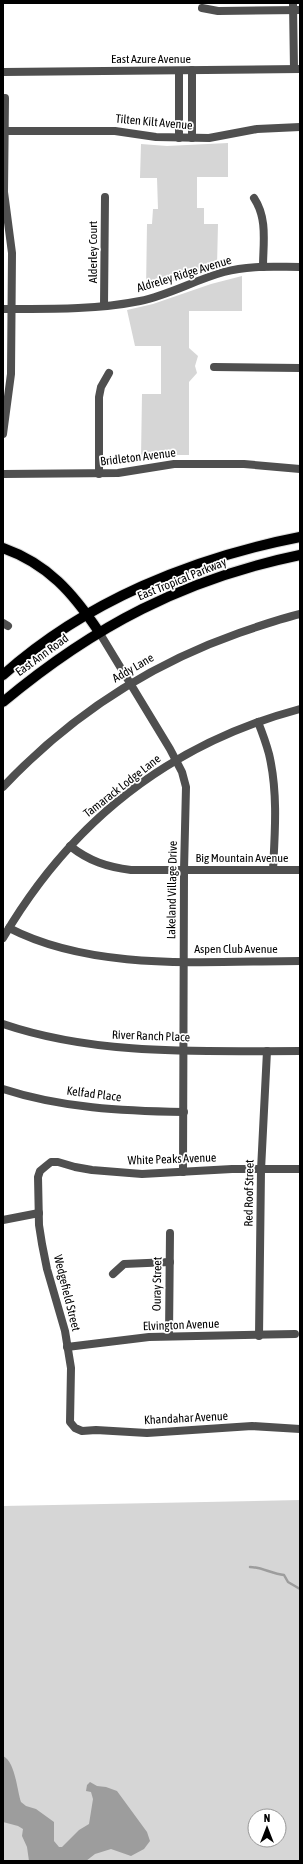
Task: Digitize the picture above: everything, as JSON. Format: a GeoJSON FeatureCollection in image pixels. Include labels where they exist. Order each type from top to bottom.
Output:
{"type":"FeatureCollection","features":[{"type":"Feature","properties":{"kind":"main road","name":"East Tropical Parkway"},"geometry":{"type":"LineString","coordinates":[[87,614],[147,584],[197,563],[250,548],[300,537]]}},
{"type":"Feature","properties":{"kind":"main road"},"geometry":{"type":"LineString","coordinates":[[3,548],[34,562],[69,591],[99,632]]}},
{"type":"Feature","properties":{"kind":"main road","name":"East Tropical Parkway"},"geometry":{"type":"LineString","coordinates":[[99,632],[132,614],[198,584],[254,565],[300,554]]}},
{"type":"Feature","properties":{"kind":"main road","name":"East Ann Road"},"geometry":{"type":"LineString","coordinates":[[3,675],[31,652],[87,614]]}},
{"type":"Feature","properties":{"kind":"main road","name":"East Ann Road"},"geometry":{"type":"LineString","coordinates":[[3,702],[46,667],[99,632]]}},
{"type":"Feature","properties":{"kind":"street"},"geometry":{"type":"LineString","coordinates":[[202,8],[218,11],[296,8],[297,69]]}},
{"type":"Feature","properties":{"kind":"street","name":"East Azure Avenue"},"geometry":{"type":"LineString","coordinates":[[3,72],[297,69]]}},
{"type":"Feature","properties":{"kind":"street"},"geometry":{"type":"LineString","coordinates":[[192,70],[192,138]]}},
{"type":"Feature","properties":{"kind":"street"},"geometry":{"type":"LineString","coordinates":[[179,71],[179,138]]}},
{"type":"Feature","properties":{"kind":"street"},"geometry":{"type":"LineString","coordinates":[[3,434],[11,385],[12,309],[12,253],[4,192],[5,98]]}},
{"type":"Feature","properties":{"kind":"street","name":"Tilten Kilt Avenue"},"geometry":{"type":"LineString","coordinates":[[5,131],[115,131],[156,137],[192,138],[224,137],[257,129],[300,127]]}},
{"type":"Feature","properties":{"kind":"street","name":"Alderley Court"},"geometry":{"type":"LineString","coordinates":[[104,306],[105,197]]}},
{"type":"Feature","properties":{"kind":"street"},"geometry":{"type":"LineString","coordinates":[[254,198],[262,211],[264,221],[263,267]]}},
{"type":"Feature","properties":{"kind":"street","name":"Aldreley Ridge Avenue"},"geometry":{"type":"LineString","coordinates":[[3,309],[71,309],[122,304],[156,297],[225,272],[263,267],[300,267]]}},
{"type":"Feature","properties":{"kind":"street"},"geometry":{"type":"LineString","coordinates":[[214,367],[300,368]]}},
{"type":"Feature","properties":{"kind":"street"},"geometry":{"type":"LineString","coordinates":[[99,474],[99,397],[101,388],[109,373]]}},
{"type":"Feature","properties":{"kind":"street","name":"Bridleton Avenue"},"geometry":{"type":"LineString","coordinates":[[3,474],[118,473],[174,464],[244,464],[300,469]]}},
{"type":"Feature","properties":{"kind":"street","name":"Addy Lane"},"geometry":{"type":"LineString","coordinates":[[3,787],[66,728],[107,698],[158,667],[226,638],[274,621],[300,614]]}},
{"type":"Feature","properties":{"kind":"street","name":"Lakeland Village Drive"},"geometry":{"type":"LineString","coordinates":[[99,632],[176,760],[182,772],[186,787],[184,870],[183,1172]]}},
{"type":"Feature","properties":{"kind":"street","name":"Tamarack Lodge Lane"},"geometry":{"type":"LineString","coordinates":[[3,938],[30,896],[70,846],[119,800],[176,760],[212,741],[258,722],[300,709]]}},
{"type":"Feature","properties":{"kind":"street"},"geometry":{"type":"LineString","coordinates":[[258,722],[269,753],[273,775],[275,810],[273,870]]}},
{"type":"Feature","properties":{"kind":"street","name":"Big Mountain Avenue"},"geometry":{"type":"LineString","coordinates":[[70,846],[87,859],[111,867],[131,870],[300,870]]}},
{"type":"Feature","properties":{"kind":"street","name":"Aspen Club Avenue"},"geometry":{"type":"LineString","coordinates":[[9,928],[50,945],[89,954],[138,959],[184,961],[300,961]]}},
{"type":"Feature","properties":{"kind":"street","name":"River Ranch Place"},"geometry":{"type":"LineString","coordinates":[[3,1024],[39,1034],[90,1045],[120,1048],[300,1051]]}},
{"type":"Feature","properties":{"kind":"street","name":"Red Roof Street"},"geometry":{"type":"LineString","coordinates":[[259,1336],[261,1170],[267,1051]]}},
{"type":"Feature","properties":{"kind":"street","name":"Kelfad Place"},"geometry":{"type":"LineString","coordinates":[[3,1088],[44,1100],[75,1105],[117,1110],[184,1112]]}},
{"type":"Feature","properties":{"kind":"street","name":"White Peaks Avenue"},"geometry":{"type":"LineString","coordinates":[[46,1166],[51,1162],[58,1162],[75,1167],[112,1172],[159,1174],[232,1169],[300,1169]]}},
{"type":"Feature","properties":{"kind":"street","name":"Wedgefield Street"},"geometry":{"type":"LineString","coordinates":[[46,1166],[40,1171],[38,1177],[38,1213],[47,1270],[68,1347],[71,1382],[70,1422],[75,1428]]}},
{"type":"Feature","properties":{"kind":"street"},"geometry":{"type":"LineString","coordinates":[[3,1220],[38,1213]]}},
{"type":"Feature","properties":{"kind":"street","name":"Ouray Street"},"geometry":{"type":"LineString","coordinates":[[169,1336],[170,1233]]}},
{"type":"Feature","properties":{"kind":"street"},"geometry":{"type":"LineString","coordinates":[[113,1274],[124,1264],[170,1262]]}},
{"type":"Feature","properties":{"kind":"street","name":"Elvington Avenue"},"geometry":{"type":"LineString","coordinates":[[68,1347],[169,1336],[259,1336],[295,1334]]}},
{"type":"Feature","properties":{"kind":"street","name":"Khandahar Avenue"},"geometry":{"type":"LineString","coordinates":[[75,1428],[82,1431],[96,1430],[147,1433],[252,1426],[300,1429]]}},
{"type":"Feature","properties":{"kind":"shaded area"},"geometry":{"type":"Polygon","coordinates":[[[228,143],[228,177],[197,177],[197,208],[204,208],[204,224],[218,224],[217,266],[146,291],[147,224],[152,224],[153,209],[158,209],[157,178],[140,178],[141,144],[167,146],[228,143]]]}},
{"type":"Feature","properties":{"kind":"shaded area"},"geometry":{"type":"Polygon","coordinates":[[[242,276],[242,311],[189,311],[189,348],[198,356],[195,366],[197,373],[189,382],[189,455],[161,455],[141,458],[142,394],[161,394],[161,346],[135,346],[127,310],[153,304],[211,284],[242,276]]]}},
{"type":"Feature","properties":{"kind":"shaded area"},"geometry":{"type":"Polygon","coordinates":[[[300,1500],[300,1861],[3,1861],[3,1506],[300,1500]]]}},
{"type":"Feature","properties":{"kind":"shaded area"},"geometry":{"type":"Polygon","coordinates":[[[3,1756],[7,1759],[13,1770],[21,1802],[26,1806],[36,1809],[54,1822],[54,1841],[59,1847],[62,1847],[79,1830],[89,1824],[93,1799],[91,1792],[86,1791],[87,1785],[90,1782],[97,1786],[106,1787],[117,1791],[147,1832],[150,1841],[144,1849],[131,1856],[111,1849],[95,1854],[86,1861],[29,1861],[27,1847],[22,1836],[23,1829],[3,1822],[3,1756]]]}},
{"type":"Feature","properties":{"kind":"waterway"},"geometry":{"type":"LineString","coordinates":[[250,1567],[284,1575],[288,1582],[300,1589]]}}]}
